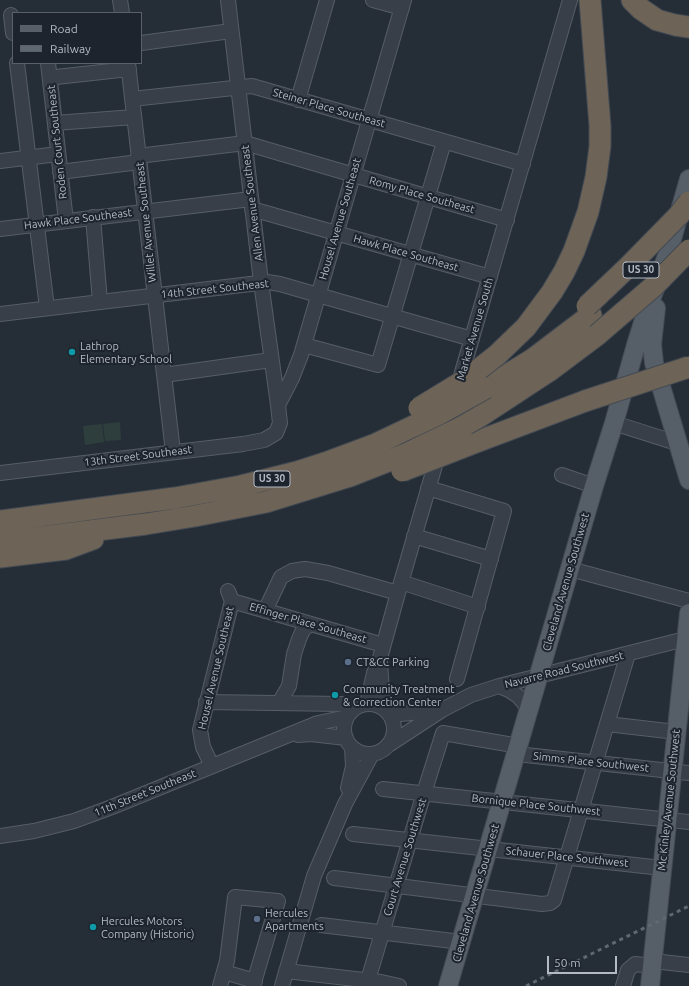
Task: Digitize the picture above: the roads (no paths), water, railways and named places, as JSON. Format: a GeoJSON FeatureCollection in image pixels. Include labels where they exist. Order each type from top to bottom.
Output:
{"type":"FeatureCollection","features":[{"type":"Feature","properties":{"kind":"highway"},"geometry":{"type":"LineString","coordinates":[[632,0],[641,9],[657,20],[675,26],[687,27]]}},
{"type":"Feature","properties":{"kind":"highway"},"geometry":{"type":"LineString","coordinates":[[417,417],[497,355],[526,327],[540,310],[564,272],[574,251],[586,219],[596,177],[600,146],[600,126],[583,1]]}},
{"type":"Feature","properties":{"kind":"highway"},"geometry":{"type":"LineString","coordinates":[[589,311],[629,266],[679,215],[689,202]]}},
{"type":"Feature","properties":{"kind":"highway","name":"US 30"},"geometry":{"type":"LineString","coordinates":[[0,521],[122,506],[209,492],[269,480],[352,453],[417,417],[439,414],[505,376],[528,354],[557,332],[589,311],[652,260],[689,222]]}},
{"type":"Feature","properties":{"kind":"highway","name":"US 30"},"geometry":{"type":"LineString","coordinates":[[0,542],[126,526],[236,508],[266,502],[323,486],[350,476],[404,463],[446,435],[479,417],[523,389],[597,335],[654,286],[689,250]]}},
{"type":"Feature","properties":{"kind":"highway"},"geometry":{"type":"LineString","coordinates":[[404,463],[471,444],[585,401],[689,368]]}},
{"type":"Feature","properties":{"kind":"highway"},"geometry":{"type":"LineString","coordinates":[[0,557],[66,549],[126,526]]}},
{"type":"Feature","properties":{"kind":"main road","name":"Cleveland Avenue Southwest"},"geometry":{"type":"LineString","coordinates":[[448,986],[594,486],[646,313],[668,252],[689,179]]}},
{"type":"Feature","properties":{"kind":"main road"},"geometry":{"type":"LineString","coordinates":[[668,252],[658,301],[652,344],[654,363],[677,442],[686,461],[689,480]]}},
{"type":"Feature","properties":{"kind":"main road","name":"Mc Kinley Avenue Southwest"},"geometry":{"type":"LineString","coordinates":[[650,986],[667,820],[681,772],[676,732],[686,675],[689,614]]}},
{"type":"Feature","properties":{"kind":"street"},"geometry":{"type":"LineString","coordinates":[[120,0],[122,12]]}},
{"type":"Feature","properties":{"kind":"street"},"geometry":{"type":"LineString","coordinates":[[298,100],[326,0]]}},
{"type":"Feature","properties":{"kind":"street"},"geometry":{"type":"LineString","coordinates":[[373,0],[403,4]]}},
{"type":"Feature","properties":{"kind":"street","name":"Market Avenue South"},"geometry":{"type":"LineString","coordinates":[[368,704],[374,673],[382,652],[414,536],[523,164],[583,1]]}},
{"type":"Feature","properties":{"kind":"street","name":"Allen Avenue Southeast"},"geometry":{"type":"LineString","coordinates":[[231,2],[231,31],[251,204],[278,405]]}},
{"type":"Feature","properties":{"kind":"street","name":"Housel Avenue Southeast"},"geometry":{"type":"LineString","coordinates":[[278,405],[294,376],[304,344],[403,4]]}},
{"type":"Feature","properties":{"kind":"street"},"geometry":{"type":"LineString","coordinates":[[11,15],[12,24]]}},
{"type":"Feature","properties":{"kind":"street"},"geometry":{"type":"LineString","coordinates":[[142,43],[231,31]]}},
{"type":"Feature","properties":{"kind":"street"},"geometry":{"type":"LineString","coordinates":[[17,64],[47,308]]}},
{"type":"Feature","properties":{"kind":"street","name":"Roden Court Southeast"},"geometry":{"type":"LineString","coordinates":[[48,64],[66,221]]}},
{"type":"Feature","properties":{"kind":"street"},"geometry":{"type":"LineString","coordinates":[[50,82],[56,77],[128,66]]}},
{"type":"Feature","properties":{"kind":"street","name":"Willet Avenue Southeast"},"geometry":{"type":"LineString","coordinates":[[128,66],[173,452]]}},
{"type":"Feature","properties":{"kind":"street","name":"Steiner Place Southeast"},"geometry":{"type":"LineString","coordinates":[[132,99],[252,86],[523,164]]}},
{"type":"Feature","properties":{"kind":"street"},"geometry":{"type":"LineString","coordinates":[[55,123],[134,117]]}},
{"type":"Feature","properties":{"kind":"street"},"geometry":{"type":"LineString","coordinates":[[304,344],[378,365],[444,142]]}},
{"type":"Feature","properties":{"kind":"street"},"geometry":{"type":"LineString","coordinates":[[60,172],[245,144]]}},
{"type":"Feature","properties":{"kind":"street","name":"Romy Place Southeast"},"geometry":{"type":"LineString","coordinates":[[245,144],[507,220]]}},
{"type":"Feature","properties":{"kind":"street"},"geometry":{"type":"LineString","coordinates":[[0,161],[58,154]]}},
{"type":"Feature","properties":{"kind":"street","name":"Hawk Place Southeast"},"geometry":{"type":"LineString","coordinates":[[0,229],[145,211],[251,204],[336,233],[490,277]]}},
{"type":"Feature","properties":{"kind":"street"},"geometry":{"type":"LineString","coordinates":[[93,218],[100,302]]}},
{"type":"Feature","properties":{"kind":"street","name":"14th Street Southeast"},"geometry":{"type":"LineString","coordinates":[[0,314],[261,282],[278,284],[318,294],[472,339]]}},
{"type":"Feature","properties":{"kind":"street"},"geometry":{"type":"LineString","coordinates":[[164,375],[271,360]]}},
{"type":"Feature","properties":{"kind":"street","name":"13th Street Southeast"},"geometry":{"type":"LineString","coordinates":[[0,473],[255,442],[275,435],[280,423],[278,405]]}},
{"type":"Feature","properties":{"kind":"street"},"geometry":{"type":"LineString","coordinates":[[614,423],[677,442]]}},
{"type":"Feature","properties":{"kind":"street"},"geometry":{"type":"LineString","coordinates":[[562,475],[594,486]]}},
{"type":"Feature","properties":{"kind":"street"},"geometry":{"type":"LineString","coordinates":[[428,488],[504,511],[492,559],[457,679]]}},
{"type":"Feature","properties":{"kind":"street"},"geometry":{"type":"LineString","coordinates":[[414,536],[492,559]]}},
{"type":"Feature","properties":{"kind":"street"},"geometry":{"type":"LineString","coordinates":[[266,611],[281,577],[292,571],[305,569],[399,588],[478,607]]}},
{"type":"Feature","properties":{"kind":"street"},"geometry":{"type":"LineString","coordinates":[[570,569],[689,601]]}},
{"type":"Feature","properties":{"kind":"street","name":"Housel Avenue Southeast"},"geometry":{"type":"LineString","coordinates":[[212,766],[204,749],[201,738],[201,728],[230,596]]}},
{"type":"Feature","properties":{"kind":"street","name":"Effinger Place Southeast"},"geometry":{"type":"LineString","coordinates":[[230,596],[266,611],[310,624],[382,652]]}},
{"type":"Feature","properties":{"kind":"street"},"geometry":{"type":"LineString","coordinates":[[279,703],[289,686],[294,654],[299,639],[303,630],[310,624]]}},
{"type":"Feature","properties":{"kind":"street","name":"Navarre Road Southwest"},"geometry":{"type":"LineString","coordinates":[[390,744],[442,710],[471,695],[499,686],[688,638]]}},
{"type":"Feature","properties":{"kind":"street","name":"Market Avenue South"},"geometry":{"type":"LineString","coordinates":[[382,652],[387,712]]}},
{"type":"Feature","properties":{"kind":"street"},"geometry":{"type":"LineString","coordinates":[[334,878],[542,904],[552,902],[556,897],[628,654]]}},
{"type":"Feature","properties":{"kind":"street"},"geometry":{"type":"LineString","coordinates":[[499,686],[518,696],[529,712]]}},
{"type":"Feature","properties":{"kind":"street"},"geometry":{"type":"LineString","coordinates":[[206,702],[342,704]]}},
{"type":"Feature","properties":{"kind":"street"},"geometry":{"type":"LineString","coordinates":[[368,704],[376,705],[387,712],[393,721],[395,729],[394,737],[390,744],[384,750],[372,754],[360,753],[349,743],[344,734],[344,725],[347,717],[352,710],[368,704]]}},
{"type":"Feature","properties":{"kind":"street","name":"Navarre Road Southwest"},"geometry":{"type":"LineString","coordinates":[[387,712],[442,710]]}},
{"type":"Feature","properties":{"kind":"street","name":"11th Street Southeast"},"geometry":{"type":"LineString","coordinates":[[0,836],[34,831],[74,821],[318,723],[347,717]]}},
{"type":"Feature","properties":{"kind":"street"},"geometry":{"type":"LineString","coordinates":[[607,724],[676,732]]}},
{"type":"Feature","properties":{"kind":"street","name":"Simms Place Southwest"},"geometry":{"type":"LineString","coordinates":[[443,733],[518,750],[595,763],[681,772]]}},
{"type":"Feature","properties":{"kind":"street","name":"Court Avenue Southwest"},"geometry":{"type":"LineString","coordinates":[[368,980],[443,733]]}},
{"type":"Feature","properties":{"kind":"street","name":"11th Street Southeast"},"geometry":{"type":"LineString","coordinates":[[285,737],[311,734],[349,743]]}},
{"type":"Feature","properties":{"kind":"street"},"geometry":{"type":"LineString","coordinates":[[345,804],[353,766],[349,743]]}},
{"type":"Feature","properties":{"kind":"street"},"geometry":{"type":"LineString","coordinates":[[282,986],[314,876],[345,804],[372,754]]}},
{"type":"Feature","properties":{"kind":"street","name":"Bornique Place Southwest"},"geometry":{"type":"LineString","coordinates":[[383,789],[424,792],[689,822]]}},
{"type":"Feature","properties":{"kind":"street","name":"Schauer Place Southwest"},"geometry":{"type":"LineString","coordinates":[[353,834],[662,868]]}},
{"type":"Feature","properties":{"kind":"street"},"geometry":{"type":"LineString","coordinates":[[220,986],[224,972],[227,962],[235,897],[278,901],[254,983],[224,972]]}},
{"type":"Feature","properties":{"kind":"street"},"geometry":{"type":"LineString","coordinates":[[321,925],[461,942]]}},
{"type":"Feature","properties":{"kind":"street"},"geometry":{"type":"LineString","coordinates":[[623,986],[628,970],[635,964],[652,963],[689,965]]}},
{"type":"Feature","properties":{"kind":"street"},"geometry":{"type":"LineString","coordinates":[[286,971],[368,980],[399,986]]}},
{"type":"Feature","properties":{"kind":"railway"},"geometry":{"type":"LineString","coordinates":[[526,986],[689,906]]}},
{"type":"Feature","properties":{"kind":"place","name":"Lathrop Elementary School"},"geometry":{"type":"Point","coordinates":[72,352]}},
{"type":"Feature","properties":{"kind":"place","name":"CT&CC Parking"},"geometry":{"type":"Point","coordinates":[348,662]}},
{"type":"Feature","properties":{"kind":"place","name":"Community Treatment & Correction Center"},"geometry":{"type":"Point","coordinates":[335,695]}},
{"type":"Feature","properties":{"kind":"place","name":"Hercules Apartments"},"geometry":{"type":"Point","coordinates":[257,919]}},
{"type":"Feature","properties":{"kind":"place","name":"Hercules Motors Company (Historic)"},"geometry":{"type":"Point","coordinates":[93,927]}}]}
